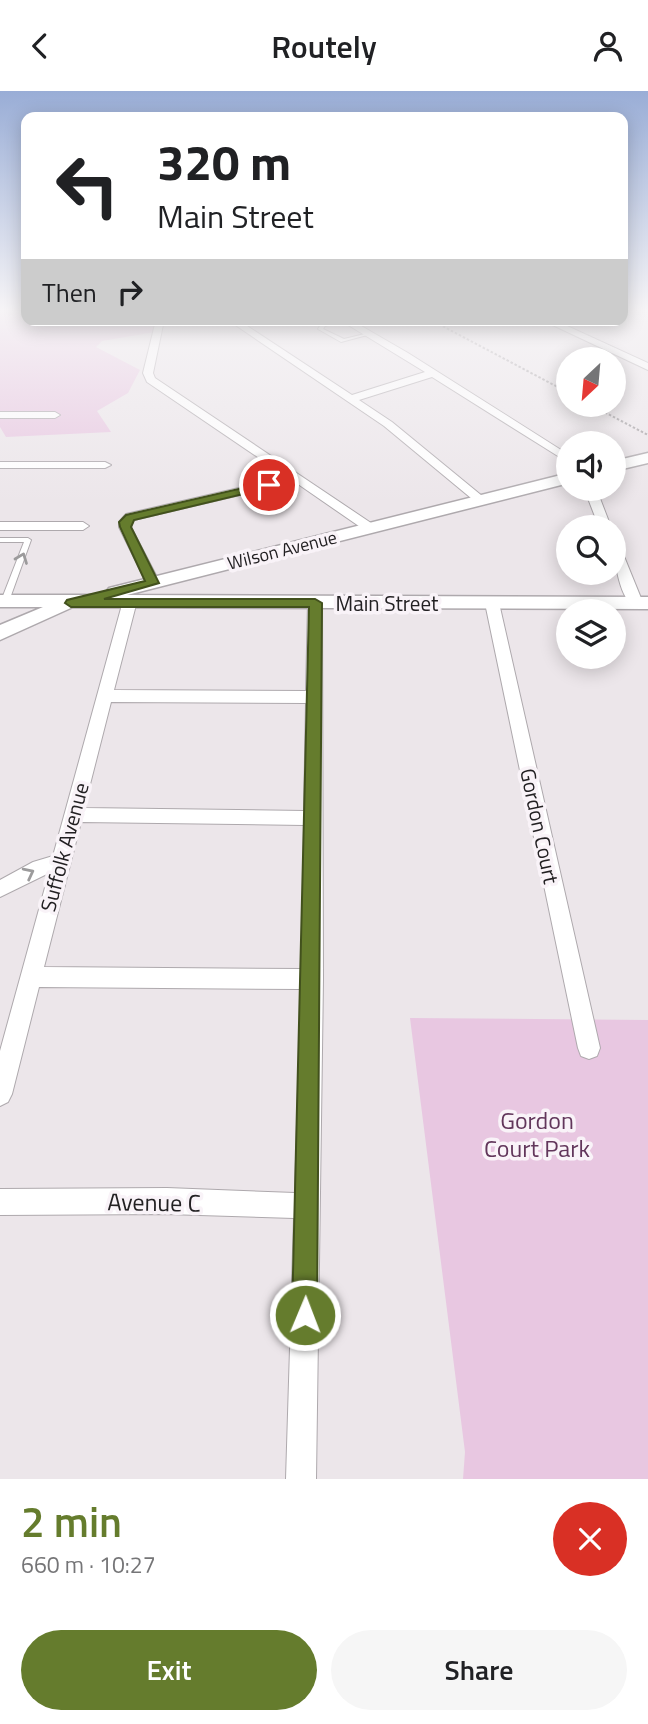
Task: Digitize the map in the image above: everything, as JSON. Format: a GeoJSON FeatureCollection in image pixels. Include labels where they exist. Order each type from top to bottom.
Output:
{"type":"FeatureCollection","features":[{"type":"Feature","properties":{"kind":"street"},"geometry":{"type":"LineString","coordinates":[[148,374],[151,380],[370,528]]}},
{"type":"Feature","properties":{"kind":"street"},"geometry":{"type":"LineString","coordinates":[[313,374],[388,424],[481,500]]}},
{"type":"Feature","properties":{"kind":"street"},"geometry":{"type":"LineString","coordinates":[[351,399],[431,374]]}},
{"type":"Feature","properties":{"kind":"street"},"geometry":{"type":"LineString","coordinates":[[434,374],[556,452]]}},
{"type":"Feature","properties":{"kind":"street"},"geometry":{"type":"LineString","coordinates":[[0,415],[55,415]]}},
{"type":"Feature","properties":{"kind":"street"},"geometry":{"type":"LineString","coordinates":[[626,464],[648,458]]}},
{"type":"Feature","properties":{"kind":"street"},"geometry":{"type":"LineString","coordinates":[[0,465],[105,465]]}},
{"type":"Feature","properties":{"kind":"street"},"geometry":{"type":"LineString","coordinates":[[153,583],[125,527],[125,522],[130,517],[298,478]]}},
{"type":"Feature","properties":{"kind":"street","name":"Wilson Avenue"},"geometry":{"type":"LineString","coordinates":[[0,633],[71,603],[556,481]]}},
{"type":"Feature","properties":{"kind":"street"},"geometry":{"type":"LineString","coordinates":[[0,526],[83,526]]}},
{"type":"Feature","properties":{"kind":"street"},"geometry":{"type":"LineString","coordinates":[[626,572],[642,603]]}},
{"type":"Feature","properties":{"kind":"street","name":"Main Street"},"geometry":{"type":"LineString","coordinates":[[2,601],[642,603]]}},
{"type":"Feature","properties":{"kind":"street","name":"Suffolk Avenue"},"geometry":{"type":"LineString","coordinates":[[0,1094],[130,601]]}},
{"type":"Feature","properties":{"kind":"street"},"geometry":{"type":"LineString","coordinates":[[301,1479],[312,979],[315,603]]}},
{"type":"Feature","properties":{"kind":"street","name":"Gordon Court"},"geometry":{"type":"LineString","coordinates":[[492,603],[589,1048]]}},
{"type":"Feature","properties":{"kind":"street"},"geometry":{"type":"LineString","coordinates":[[104,696],[315,697]]}},
{"type":"Feature","properties":{"kind":"street"},"geometry":{"type":"LineString","coordinates":[[72,815],[312,818]]}},
{"type":"Feature","properties":{"kind":"street"},"geometry":{"type":"LineString","coordinates":[[0,889],[40,868],[60,862]]}},
{"type":"Feature","properties":{"kind":"street"},"geometry":{"type":"LineString","coordinates":[[31,977],[312,979]]}},
{"type":"Feature","properties":{"kind":"street","name":"Avenue C"},"geometry":{"type":"LineString","coordinates":[[0,1202],[167,1201],[307,1206]]}},
{"type":"Feature","properties":{"kind":"lane"},"geometry":{"type":"LineString","coordinates":[[1,543],[28,540],[2,601]]}},
{"type":"Feature","properties":{"kind":"path"},"geometry":{"type":"LineString","coordinates":[[533,374],[556,386]]}},
{"type":"Feature","properties":{"kind":"path"},"geometry":{"type":"LineString","coordinates":[[614,417],[648,435]]}},
{"type":"Feature","properties":{"kind":"green space"},"geometry":{"type":"Polygon","coordinates":[[[0,374],[138,374],[128,393],[97,411],[111,432],[6,437],[0,427],[0,374]]]}},
{"type":"Feature","properties":{"kind":"green space","name":"Gordon Court Park"},"geometry":{"type":"Polygon","coordinates":[[[410,1018],[648,1020],[648,1479],[463,1479],[465,1452],[410,1018]]]}},
{"type":"Feature","properties":{"kind":"route"},"geometry":{"type":"LineString","coordinates":[[269,485],[130,517],[125,522],[125,527],[153,583],[71,603],[315,603],[305,1315]]}}]}
